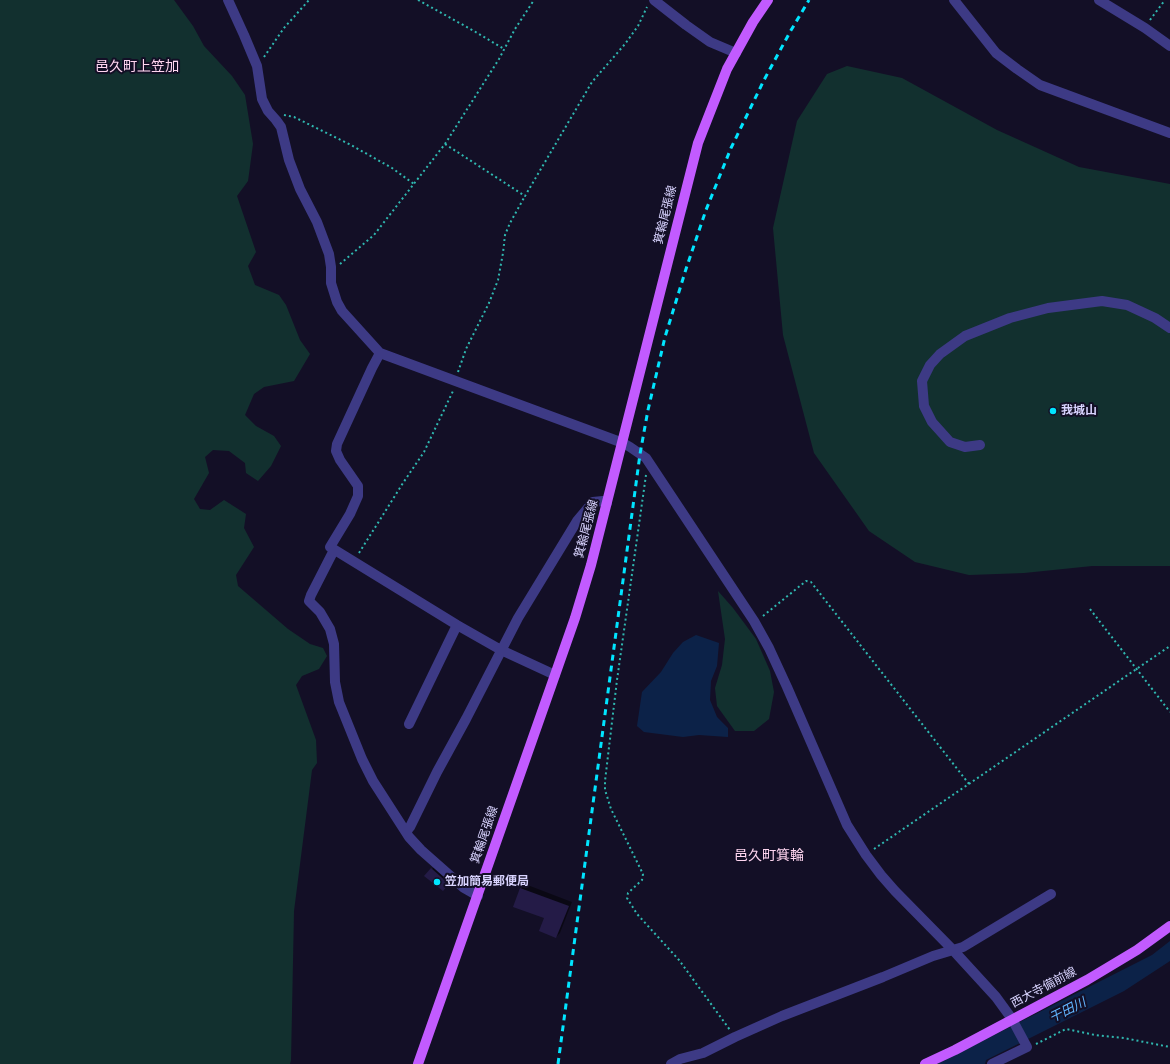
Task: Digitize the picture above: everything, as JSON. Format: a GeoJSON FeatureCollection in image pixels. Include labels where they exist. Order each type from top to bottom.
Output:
{"type":"FeatureCollection","features":[{"type":"Feature","properties":{"kind":"main road","name":"箕輪尾張線"},"geometry":{"type":"LineString","coordinates":[[418,1064],[555,676],[591,565],[698,143],[727,69],[753,22],[768,0]]}},
{"type":"Feature","properties":{"kind":"main road","name":"西大寺備前線"},"geometry":{"type":"LineString","coordinates":[[925,1064],[1013,1021],[1087,980],[1137,950],[1170,926]]}},
{"type":"Feature","properties":{"kind":"street"},"geometry":{"type":"LineString","coordinates":[[228,0],[257,66],[262,99],[268,111],[281,127],[289,160],[329,254],[331,283],[336,302],[342,311],[380,353],[623,443],[646,458],[754,621],[769,648],[847,825],[866,855],[895,891],[953,950],[996,997],[1013,1021],[1026,1046],[992,1064]]}},
{"type":"Feature","properties":{"kind":"street"},"geometry":{"type":"LineString","coordinates":[[654,0],[710,42],[736,53]]}},
{"type":"Feature","properties":{"kind":"street"},"geometry":{"type":"LineString","coordinates":[[954,0],[996,53],[1040,85],[1170,133]]}},
{"type":"Feature","properties":{"kind":"street"},"geometry":{"type":"LineString","coordinates":[[1099,0],[1170,46]]}},
{"type":"Feature","properties":{"kind":"street"},"geometry":{"type":"LineString","coordinates":[[980,445],[965,447],[950,442],[932,422],[924,406],[922,381],[930,366],[940,354],[966,336],[1010,318],[1048,308],[1102,302],[1127,305],[1155,318],[1170,328]]}},
{"type":"Feature","properties":{"kind":"street"},"geometry":{"type":"LineString","coordinates":[[380,353],[337,444],[336,451],[340,460],[358,486],[358,496],[350,514],[330,547],[457,625],[501,650],[555,676]]}},
{"type":"Feature","properties":{"kind":"street"},"geometry":{"type":"LineString","coordinates":[[406,832],[410,827],[437,772],[518,618],[577,522],[593,502],[603,501],[607,503]]}},
{"type":"Feature","properties":{"kind":"street"},"geometry":{"type":"LineString","coordinates":[[334,550],[309,601],[320,612],[330,629],[334,644],[335,682],[339,702],[362,759],[373,782],[406,832],[421,850],[464,888],[478,896]]}},
{"type":"Feature","properties":{"kind":"street"},"geometry":{"type":"LineString","coordinates":[[409,724],[457,625]]}},
{"type":"Feature","properties":{"kind":"street"},"geometry":{"type":"LineString","coordinates":[[671,1064],[680,1059],[703,1053],[782,1016],[933,956],[963,947],[1051,894]]}},
{"type":"Feature","properties":{"kind":"path"},"geometry":{"type":"LineString","coordinates":[[257,66],[284,28],[309,0]]}},
{"type":"Feature","properties":{"kind":"path"},"geometry":{"type":"LineString","coordinates":[[418,0],[504,49]]}},
{"type":"Feature","properties":{"kind":"path"},"geometry":{"type":"LineString","coordinates":[[331,267],[342,263],[374,235],[445,144],[499,59],[515,29],[534,0]]}},
{"type":"Feature","properties":{"kind":"path"},"geometry":{"type":"LineString","coordinates":[[354,561],[424,452],[456,386],[454,381],[466,349],[489,303],[498,280],[505,235],[510,223],[592,82],[625,44],[638,26],[650,1],[654,0]]}},
{"type":"Feature","properties":{"kind":"path"},"geometry":{"type":"LineString","coordinates":[[1144,28],[1165,0]]}},
{"type":"Feature","properties":{"kind":"path"},"geometry":{"type":"LineString","coordinates":[[276,120],[285,115],[294,117],[351,145],[392,168],[414,184]]}},
{"type":"Feature","properties":{"kind":"path"},"geometry":{"type":"LineString","coordinates":[[445,144],[525,196]]}},
{"type":"Feature","properties":{"kind":"path"},"geometry":{"type":"LineString","coordinates":[[650,465],[647,469],[645,480],[634,557],[604,781],[605,790],[611,809],[643,874],[642,880],[628,893],[627,898],[637,914],[679,960],[735,1037]]}},
{"type":"Feature","properties":{"kind":"path"},"geometry":{"type":"LineString","coordinates":[[754,621],[766,615],[806,580],[811,582],[969,784]]}},
{"type":"Feature","properties":{"kind":"path"},"geometry":{"type":"LineString","coordinates":[[1090,609],[1170,712]]}},
{"type":"Feature","properties":{"kind":"path"},"geometry":{"type":"LineString","coordinates":[[866,855],[1170,646]]}},
{"type":"Feature","properties":{"kind":"path"},"geometry":{"type":"LineString","coordinates":[[1026,1046],[1066,1030],[1124,1038],[1170,1047]]}},
{"type":"Feature","properties":{"kind":"green space"},"geometry":{"type":"Polygon","coordinates":[[[0,0],[174,0],[193,26],[204,46],[232,76],[245,95],[253,144],[248,181],[237,196],[256,252],[248,266],[255,285],[279,295],[286,305],[300,340],[310,354],[294,381],[264,387],[254,394],[245,415],[256,426],[274,436],[281,446],[271,466],[258,481],[246,473],[245,463],[229,451],[213,450],[205,457],[209,473],[194,499],[200,509],[210,510],[224,500],[246,514],[244,528],[254,547],[236,575],[238,586],[288,629],[310,644],[323,648],[327,656],[319,669],[302,676],[296,685],[316,740],[317,763],[312,770],[294,911],[290,1064],[0,1064],[0,0]]]}},
{"type":"Feature","properties":{"kind":"green space"},"geometry":{"type":"Polygon","coordinates":[[[847,66],[902,78],[997,130],[1079,167],[1170,184],[1170,566],[1092,566],[1024,573],[969,575],[915,562],[869,531],[814,453],[783,335],[773,228],[797,121],[827,74],[847,66]]]}},
{"type":"Feature","properties":{"kind":"green space"},"geometry":{"type":"Polygon","coordinates":[[[718,591],[733,608],[756,639],[770,671],[774,692],[769,719],[754,731],[735,731],[717,706],[715,688],[722,665],[725,639],[718,591]]]}},
{"type":"Feature","properties":{"kind":"water"},"geometry":{"type":"Polygon","coordinates":[[[696,635],[719,643],[717,666],[711,681],[710,700],[717,717],[728,728],[728,737],[699,735],[683,737],[644,732],[637,726],[642,692],[661,672],[673,653],[683,642],[696,635]]]}},
{"type":"Feature","properties":{"kind":"water","name":"干田川"},"geometry":{"type":"Polygon","coordinates":[[[1170,941],[1170,961],[1124,991],[986,1060],[985,1064],[937,1064],[1152,955],[1170,941]]]}},
{"type":"Feature","properties":{"kind":"building"},"geometry":{"type":"Polygon","coordinates":[[[431,868],[449,884],[443,891],[424,876],[431,868]]]}},
{"type":"Feature","properties":{"kind":"building"},"geometry":{"type":"Polygon","coordinates":[[[520,888],[569,906],[556,938],[539,931],[544,918],[513,907],[520,888]]]}},
{"type":"Feature","properties":{"kind":"railway"},"geometry":{"type":"LineString","coordinates":[[558,1064],[640,454],[648,410],[665,337],[706,210],[731,148],[764,80],[809,0]]}},
{"type":"Feature","properties":{"kind":"place","name":"我城山"},"geometry":{"type":"Point","coordinates":[1053,411]}},
{"type":"Feature","properties":{"kind":"place","name":"笠加簡易郵便局"},"geometry":{"type":"Point","coordinates":[437,882]}},
{"type":"Feature","properties":{"kind":"district","name":"邑久町上笠加"},"geometry":{"type":"Point","coordinates":[137,67]}},
{"type":"Feature","properties":{"kind":"district","name":"邑久町箕輪"},"geometry":{"type":"Point","coordinates":[769,856]}}]}
